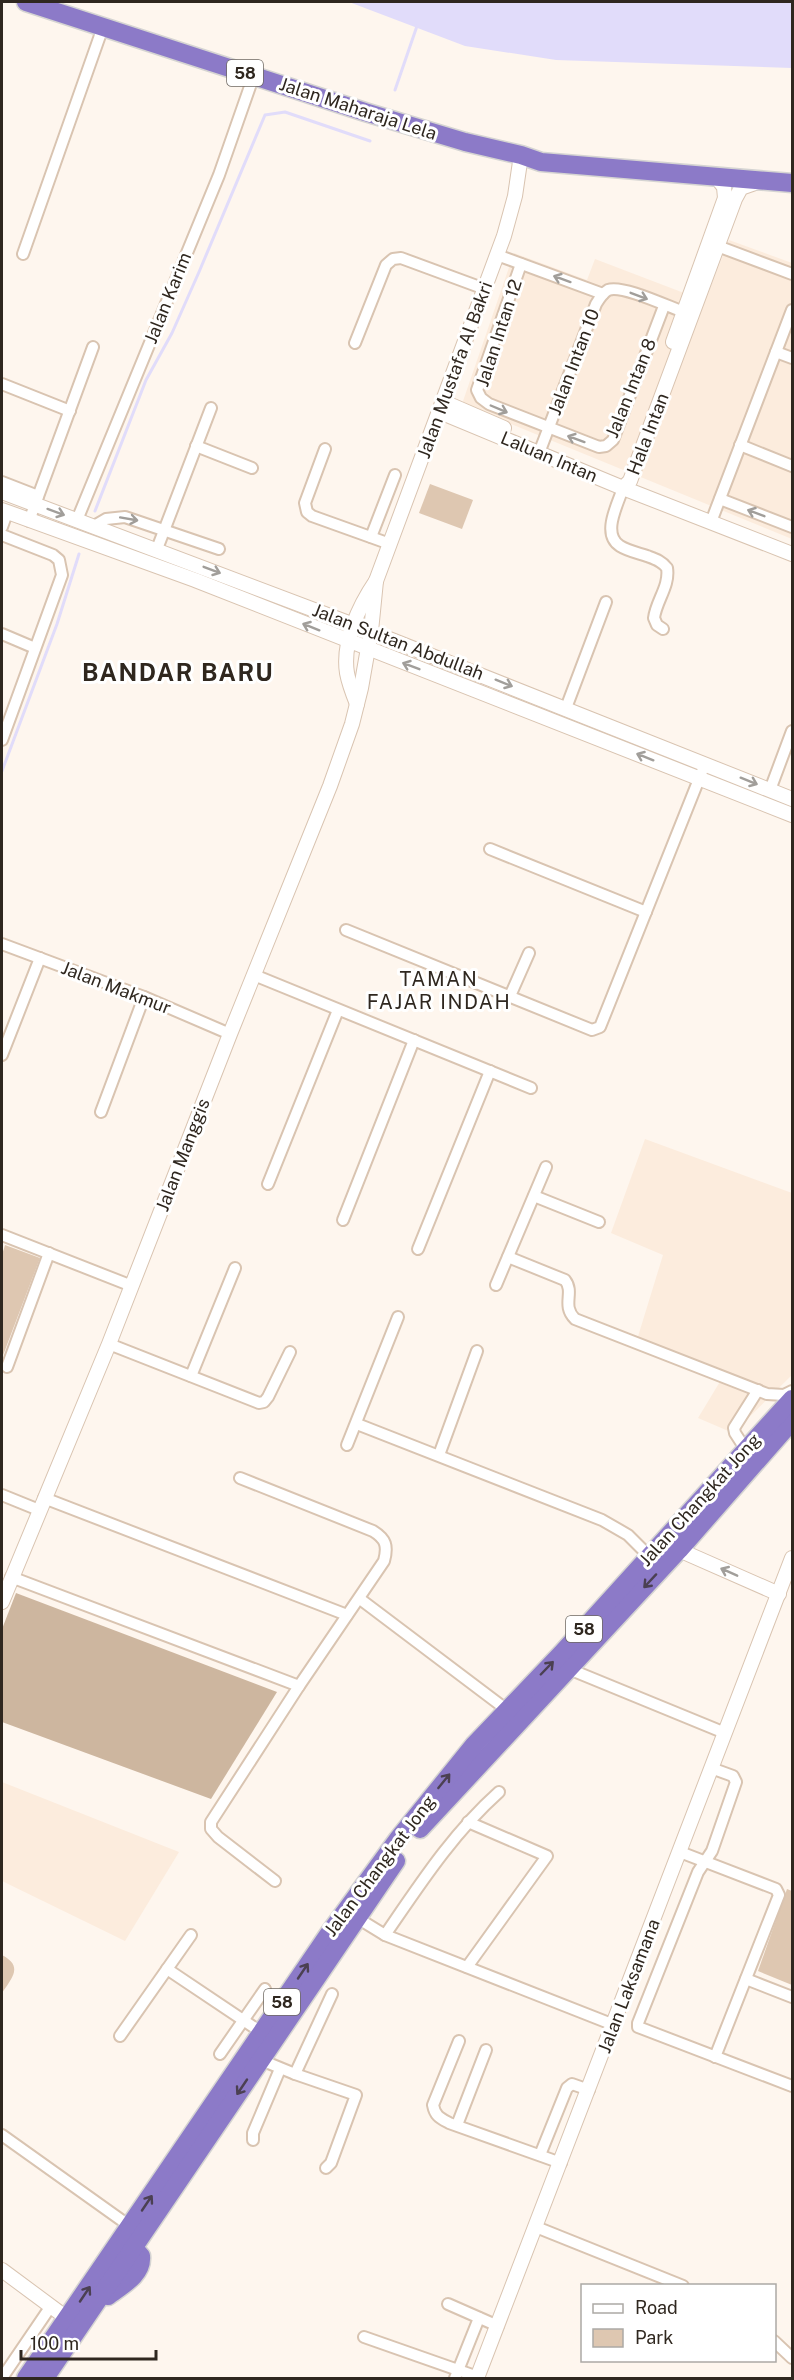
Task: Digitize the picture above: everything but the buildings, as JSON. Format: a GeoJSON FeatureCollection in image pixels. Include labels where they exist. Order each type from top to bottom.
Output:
{"type":"FeatureCollection","features":[{"type":"Feature","properties":{"kind":"highway","name":"Jalan Maharaja Lela"},"geometry":{"type":"LineString","coordinates":[[26,2],[365,112],[541,162],[792,183]]}},
{"type":"Feature","properties":{"kind":"highway","name":"Jalan Maharaja Lela"},"geometry":{"type":"LineString","coordinates":[[521,155],[553,154],[792,176]]}},
{"type":"Feature","properties":{"kind":"highway","name":"Jalan Changkat Jong"},"geometry":{"type":"LineString","coordinates":[[133,2250],[261,2060],[398,1839],[474,1745],[792,1399]]}},
{"type":"Feature","properties":{"kind":"highway","name":"Jalan Changkat Jong"},"geometry":{"type":"LineString","coordinates":[[26,2379],[69,2319],[261,2032],[351,1914],[410,1841],[679,1550],[792,1421]]}},
{"type":"Feature","properties":{"kind":"highway"},"geometry":{"type":"LineString","coordinates":[[696,1505],[723,1486],[735,1486]]}},
{"type":"Feature","properties":{"kind":"highway"},"geometry":{"type":"LineString","coordinates":[[474,1745],[484,1748],[514,1728]]}},
{"type":"Feature","properties":{"kind":"highway"},"geometry":{"type":"LineString","coordinates":[[45,2379],[97,2304],[124,2284],[140,2268],[141,2256],[133,2250],[121,2252],[102,2269]]}},
{"type":"Feature","properties":{"kind":"street"},"geometry":{"type":"LineString","coordinates":[[22,254],[103,27]]}},
{"type":"Feature","properties":{"kind":"street","name":"Jalan Karim"},"geometry":{"type":"LineString","coordinates":[[77,520],[219,175],[254,75]]}},
{"type":"Feature","properties":{"kind":"street","name":"Jalan Mustafa Al Bakri"},"geometry":{"type":"LineString","coordinates":[[349,642],[354,625],[376,581],[485,289],[515,196],[521,155]]}},
{"type":"Feature","properties":{"kind":"street","name":"Hala Intan"},"geometry":{"type":"LineString","coordinates":[[714,244],[725,198],[724,187],[717,178]]}},
{"type":"Feature","properties":{"kind":"street","name":"Hala Intan"},"geometry":{"type":"LineString","coordinates":[[626,483],[714,244],[738,193],[746,186],[760,181]]}},
{"type":"Feature","properties":{"kind":"street"},"geometry":{"type":"LineString","coordinates":[[714,244],[792,274]]}},
{"type":"Feature","properties":{"kind":"street"},"geometry":{"type":"LineString","coordinates":[[497,255],[603,294]]}},
{"type":"Feature","properties":{"kind":"street"},"geometry":{"type":"LineString","coordinates":[[355,343],[387,265],[393,259],[401,258],[485,289]]}},
{"type":"Feature","properties":{"kind":"street","name":"Jalan Intan 12"},"geometry":{"type":"LineString","coordinates":[[521,264],[477,390],[481,398],[489,404],[548,429]]}},
{"type":"Feature","properties":{"kind":"street","name":"Jalan Intan 10"},"geometry":{"type":"LineString","coordinates":[[541,449],[596,304],[603,294],[609,290],[621,290],[688,314]]}},
{"type":"Feature","properties":{"kind":"street","name":"Jalan Intan 8"},"geometry":{"type":"LineString","coordinates":[[548,429],[599,447],[606,446],[613,440],[664,306]]}},
{"type":"Feature","properties":{"kind":"street"},"geometry":{"type":"LineString","coordinates":[[713,518],[792,310]]}},
{"type":"Feature","properties":{"kind":"street"},"geometry":{"type":"LineString","coordinates":[[28,521],[93,347]]}},
{"type":"Feature","properties":{"kind":"street"},"geometry":{"type":"LineString","coordinates":[[776,352],[792,358]]}},
{"type":"Feature","properties":{"kind":"street"},"geometry":{"type":"LineString","coordinates":[[2,384],[70,411]]}},
{"type":"Feature","properties":{"kind":"street","name":"Laluan Intan"},"geometry":{"type":"LineString","coordinates":[[442,407],[713,518],[792,554]]}},
{"type":"Feature","properties":{"kind":"street"},"geometry":{"type":"LineString","coordinates":[[175,573],[160,560],[157,549],[211,408]]}},
{"type":"Feature","properties":{"kind":"street"},"geometry":{"type":"LineString","coordinates":[[740,445],[792,466]]}},
{"type":"Feature","properties":{"kind":"street"},"geometry":{"type":"LineString","coordinates":[[196,446],[252,468]]}},
{"type":"Feature","properties":{"kind":"street"},"geometry":{"type":"LineString","coordinates":[[325,449],[305,503],[307,512],[312,516],[390,544]]}},
{"type":"Feature","properties":{"kind":"street"},"geometry":{"type":"LineString","coordinates":[[371,537],[395,475]]}},
{"type":"Feature","properties":{"kind":"street"},"geometry":{"type":"LineString","coordinates":[[2,482],[36,500]]}},
{"type":"Feature","properties":{"kind":"street"},"geometry":{"type":"LineString","coordinates":[[626,483],[614,516],[612,534],[615,542],[621,547],[657,559],[668,568],[665,588],[654,618],[657,625],[663,629]]}},
{"type":"Feature","properties":{"kind":"street","name":"Jalan Sultan Abdullah"},"geometry":{"type":"LineString","coordinates":[[2,492],[36,500],[77,520],[371,631],[792,799]]}},
{"type":"Feature","properties":{"kind":"street"},"geometry":{"type":"LineString","coordinates":[[720,499],[792,527]]}},
{"type":"Feature","properties":{"kind":"street"},"geometry":{"type":"LineString","coordinates":[[2,526],[4,512]]}},
{"type":"Feature","properties":{"kind":"street","name":"Jalan Sultan Abdullah"},"geometry":{"type":"LineString","coordinates":[[4,512],[175,573],[792,815]]}},
{"type":"Feature","properties":{"kind":"street"},"geometry":{"type":"LineString","coordinates":[[94,526],[114,517],[125,517],[219,549]]}},
{"type":"Feature","properties":{"kind":"street","name":"Laluan Intan"},"geometry":{"type":"LineString","coordinates":[[713,518],[792,545]]}},
{"type":"Feature","properties":{"kind":"street"},"geometry":{"type":"LineString","coordinates":[[2,536],[53,555],[59,560],[62,575],[3,733]]}},
{"type":"Feature","properties":{"kind":"street"},"geometry":{"type":"LineString","coordinates":[[126,556],[145,554],[157,549]]}},
{"type":"Feature","properties":{"kind":"street","name":"Jalan Mustafa Al Bakri"},"geometry":{"type":"LineString","coordinates":[[368,650],[376,581]]}},
{"type":"Feature","properties":{"kind":"street"},"geometry":{"type":"LineString","coordinates":[[566,708],[606,602]]}},
{"type":"Feature","properties":{"kind":"street"},"geometry":{"type":"LineString","coordinates":[[2,634],[35,648]]}},
{"type":"Feature","properties":{"kind":"street"},"geometry":{"type":"LineString","coordinates":[[349,642],[346,670],[357,704]]}},
{"type":"Feature","properties":{"kind":"street","name":"Jalan Manggis"},"geometry":{"type":"LineString","coordinates":[[2,1602],[109,1344],[330,786],[357,704],[368,650]]}},
{"type":"Feature","properties":{"kind":"street"},"geometry":{"type":"LineString","coordinates":[[770,790],[792,731]]}},
{"type":"Feature","properties":{"kind":"street"},"geometry":{"type":"LineString","coordinates":[[346,930],[592,1030],[597,1030],[705,764]]}},
{"type":"Feature","properties":{"kind":"street"},"geometry":{"type":"LineString","coordinates":[[490,849],[646,912]]}},
{"type":"Feature","properties":{"kind":"street","name":"Jalan Makmur"},"geometry":{"type":"LineString","coordinates":[[2,944],[144,997],[230,1034]]}},
{"type":"Feature","properties":{"kind":"street"},"geometry":{"type":"LineString","coordinates":[[510,996],[529,953]]}},
{"type":"Feature","properties":{"kind":"street"},"geometry":{"type":"LineString","coordinates":[[2,1055],[40,958]]}},
{"type":"Feature","properties":{"kind":"street"},"geometry":{"type":"LineString","coordinates":[[254,975],[531,1088]]}},
{"type":"Feature","properties":{"kind":"street"},"geometry":{"type":"LineString","coordinates":[[101,1112],[144,997]]}},
{"type":"Feature","properties":{"kind":"street"},"geometry":{"type":"LineString","coordinates":[[268,1184],[338,1010]]}},
{"type":"Feature","properties":{"kind":"street"},"geometry":{"type":"LineString","coordinates":[[343,1220],[414,1040]]}},
{"type":"Feature","properties":{"kind":"street"},"geometry":{"type":"LineString","coordinates":[[418,1249],[490,1071]]}},
{"type":"Feature","properties":{"kind":"street"},"geometry":{"type":"LineString","coordinates":[[496,1285],[546,1167]]}},
{"type":"Feature","properties":{"kind":"street"},"geometry":{"type":"LineString","coordinates":[[534,1196],[599,1222]]}},
{"type":"Feature","properties":{"kind":"street"},"geometry":{"type":"LineString","coordinates":[[2,1235],[132,1286]]}},
{"type":"Feature","properties":{"kind":"street"},"geometry":{"type":"LineString","coordinates":[[7,1367],[49,1253]]}},
{"type":"Feature","properties":{"kind":"street"},"geometry":{"type":"LineString","coordinates":[[508,1257],[565,1280],[569,1288],[567,1308],[575,1319],[762,1392],[784,1395],[792,1391]]}},
{"type":"Feature","properties":{"kind":"street"},"geometry":{"type":"LineString","coordinates":[[191,1376],[235,1268]]}},
{"type":"Feature","properties":{"kind":"street"},"geometry":{"type":"LineString","coordinates":[[347,1445],[398,1317]]}},
{"type":"Feature","properties":{"kind":"street"},"geometry":{"type":"LineString","coordinates":[[109,1344],[259,1403],[264,1402],[290,1352]]}},
{"type":"Feature","properties":{"kind":"street"},"geometry":{"type":"LineString","coordinates":[[439,1455],[477,1351]]}},
{"type":"Feature","properties":{"kind":"street"},"geometry":{"type":"LineString","coordinates":[[762,1392],[770,1412],[764,1430]]}},
{"type":"Feature","properties":{"kind":"street"},"geometry":{"type":"LineString","coordinates":[[746,1450],[734,1428],[762,1392]]}},
{"type":"Feature","properties":{"kind":"street"},"geometry":{"type":"LineString","coordinates":[[357,1424],[614,1526],[628,1535],[649,1556]]}},
{"type":"Feature","properties":{"kind":"street"},"geometry":{"type":"LineString","coordinates":[[240,1478],[373,1531],[383,1538],[387,1548],[384,1561],[360,1599],[299,1686],[211,1822],[211,1829],[218,1837],[275,1881]]}},
{"type":"Feature","properties":{"kind":"street"},"geometry":{"type":"LineString","coordinates":[[2,1495],[42,1504],[347,1615]]}},
{"type":"Feature","properties":{"kind":"street"},"geometry":{"type":"LineString","coordinates":[[679,1550],[779,1594]]}},
{"type":"Feature","properties":{"kind":"street","name":"Jalan Laksamana"},"geometry":{"type":"LineString","coordinates":[[478,2378],[792,1558]]}},
{"type":"Feature","properties":{"kind":"street"},"geometry":{"type":"LineString","coordinates":[[11,1577],[299,1686]]}},
{"type":"Feature","properties":{"kind":"street"},"geometry":{"type":"LineString","coordinates":[[360,1599],[507,1710]]}},
{"type":"Feature","properties":{"kind":"street"},"geometry":{"type":"LineString","coordinates":[[569,1669],[725,1733]]}},
{"type":"Feature","properties":{"kind":"street"},"geometry":{"type":"LineString","coordinates":[[711,1768],[733,1776],[736,1782],[712,1851],[698,1872],[638,2027],[792,2086]]}},
{"type":"Feature","properties":{"kind":"street"},"geometry":{"type":"LineString","coordinates":[[385,1935],[434,1862],[468,1822],[499,1792]]}},
{"type":"Feature","properties":{"kind":"street"},"geometry":{"type":"LineString","coordinates":[[467,1967],[547,1856],[468,1822]]}},
{"type":"Feature","properties":{"kind":"street"},"geometry":{"type":"LineString","coordinates":[[680,1852],[776,1888],[779,1895],[715,2057]]}},
{"type":"Feature","properties":{"kind":"street"},"geometry":{"type":"LineString","coordinates":[[351,1914],[385,1935],[614,2025]]}},
{"type":"Feature","properties":{"kind":"street"},"geometry":{"type":"LineString","coordinates":[[120,2037],[191,1935]]}},
{"type":"Feature","properties":{"kind":"street"},"geometry":{"type":"LineString","coordinates":[[167,1969],[261,2032]]}},
{"type":"Feature","properties":{"kind":"street"},"geometry":{"type":"LineString","coordinates":[[746,1979],[792,1997]]}},
{"type":"Feature","properties":{"kind":"street"},"geometry":{"type":"LineString","coordinates":[[220,2054],[265,1989]]}},
{"type":"Feature","properties":{"kind":"street"},"geometry":{"type":"LineString","coordinates":[[294,2074],[332,1994]]}},
{"type":"Feature","properties":{"kind":"street"},"geometry":{"type":"LineString","coordinates":[[459,2042],[433,2105],[434,2113],[438,2118],[561,2163]]}},
{"type":"Feature","properties":{"kind":"street"},"geometry":{"type":"LineString","coordinates":[[457,2125],[486,2050]]}},
{"type":"Feature","properties":{"kind":"street"},"geometry":{"type":"LineString","coordinates":[[261,2060],[280,2069],[356,2095],[331,2163],[326,2168]]}},
{"type":"Feature","properties":{"kind":"street"},"geometry":{"type":"LineString","coordinates":[[253,2140],[253,2133],[280,2069]]}},
{"type":"Feature","properties":{"kind":"street"},"geometry":{"type":"LineString","coordinates":[[540,2155],[567,2088],[572,2085],[589,2090]]}},
{"type":"Feature","properties":{"kind":"street"},"geometry":{"type":"LineString","coordinates":[[2,2135],[131,2227]]}},
{"type":"Feature","properties":{"kind":"street"},"geometry":{"type":"LineString","coordinates":[[536,2227],[678,2284]]}},
{"type":"Feature","properties":{"kind":"street"},"geometry":{"type":"LineString","coordinates":[[2,2270],[69,2319]]}},
{"type":"Feature","properties":{"kind":"street"},"geometry":{"type":"LineString","coordinates":[[448,2304],[498,2326]]}},
{"type":"Feature","properties":{"kind":"street"},"geometry":{"type":"LineString","coordinates":[[2,2379],[51,2306]]}},
{"type":"Feature","properties":{"kind":"street"},"geometry":{"type":"LineString","coordinates":[[456,2374],[479,2318]]}},
{"type":"Feature","properties":{"kind":"street"},"geometry":{"type":"LineString","coordinates":[[364,2337],[456,2374],[478,2378]]}},
{"type":"Feature","properties":{"kind":"street"},"geometry":{"type":"LineString","coordinates":[[776,2343],[792,2358]]}},
{"type":"Feature","properties":{"kind":"shaded area"},"geometry":{"type":"Polygon","coordinates":[[[349,2],[792,2],[792,68],[556,60],[465,46],[349,2]]]}},
{"type":"Feature","properties":{"kind":"shaded area"},"geometry":{"type":"Polygon","coordinates":[[[729,240],[792,263],[792,539],[462,404],[514,253],[587,280],[595,259],[705,301],[729,240]]]}},
{"type":"Feature","properties":{"kind":"shaded area"},"geometry":{"type":"Polygon","coordinates":[[[645,1139],[792,1193],[792,1375],[733,1433],[698,1418],[721,1380],[636,1343],[663,1255],[611,1233],[645,1139]]]}},
{"type":"Feature","properties":{"kind":"shaded area"},"geometry":{"type":"Polygon","coordinates":[[[16,1593],[277,1692],[211,1799],[2,1722],[2,1629],[16,1593]]]}},
{"type":"Feature","properties":{"kind":"shaded area"},"geometry":{"type":"Polygon","coordinates":[[[2,1782],[179,1852],[125,1941],[2,1881],[2,1782]]]}},
{"type":"Feature","properties":{"kind":"green space"},"geometry":{"type":"Polygon","coordinates":[[[430,484],[473,500],[462,529],[419,513],[430,484]]]}},
{"type":"Feature","properties":{"kind":"green space"},"geometry":{"type":"Polygon","coordinates":[[[5,1245],[40,1258],[2,1358],[2,1255],[5,1245]]]}},
{"type":"Feature","properties":{"kind":"green space"},"geometry":{"type":"Polygon","coordinates":[[[787,1889],[792,1891],[792,1985],[758,1971],[787,1889]]]}},
{"type":"Feature","properties":{"kind":"green space"},"geometry":{"type":"Polygon","coordinates":[[[2,1955],[12,1963],[14,1972],[2,1993],[2,1955]]]}},
{"type":"Feature","properties":{"kind":"waterway"},"geometry":{"type":"LineString","coordinates":[[395,90],[417,26]]}},
{"type":"Feature","properties":{"kind":"waterway"},"geometry":{"type":"LineString","coordinates":[[95,511],[146,380],[172,333],[265,115],[285,112],[370,141]]}},
{"type":"Feature","properties":{"kind":"waterway"},"geometry":{"type":"LineString","coordinates":[[2,771],[57,624],[79,554]]}},
{"type":"Feature","properties":{"kind":"district","name":"BANDAR BARU"},"geometry":{"type":"Point","coordinates":[178,673]}},
{"type":"Feature","properties":{"kind":"district","name":"TAMAN FAJAR INDAH"},"geometry":{"type":"Point","coordinates":[439,990]}}]}
